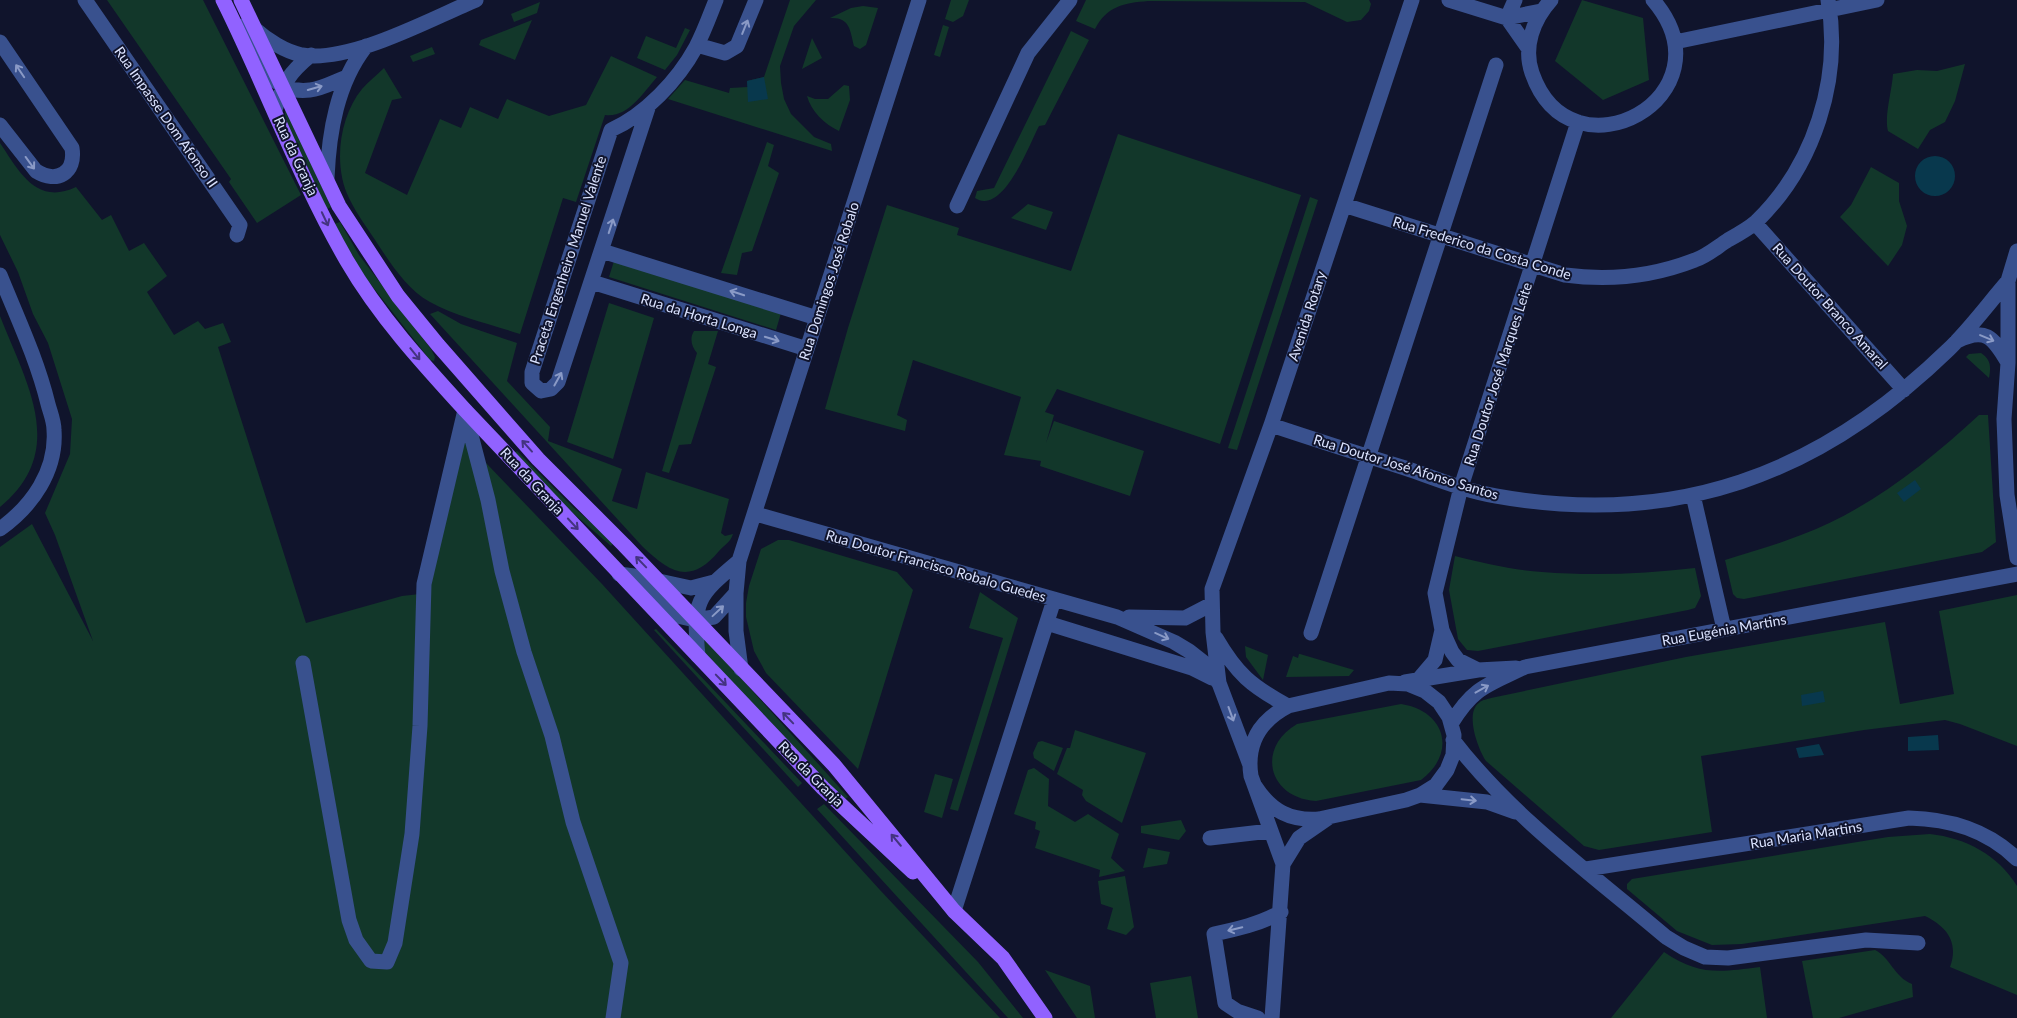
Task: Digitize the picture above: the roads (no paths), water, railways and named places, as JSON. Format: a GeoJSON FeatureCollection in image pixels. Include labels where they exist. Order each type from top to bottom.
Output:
{"type":"FeatureCollection","features":[{"type":"Feature","properties":{"kind":"main road","name":"Rua da Granja"},"geometry":{"type":"LineString","coordinates":[[223,0],[252,57],[325,220],[348,263],[385,318],[465,410],[823,788],[908,868],[938,891]]}},
{"type":"Feature","properties":{"kind":"main road","name":"Rua da Granja"},"geometry":{"type":"LineString","coordinates":[[240,0],[343,212],[398,296],[438,345],[538,459],[659,581],[834,765],[954,911],[1002,958],[1045,1018]]}},
{"type":"Feature","properties":{"kind":"street","name":"Rua Impasse Dom Afonso II"},"geometry":{"type":"LineString","coordinates":[[85,0],[240,225],[237,236]]}},
{"type":"Feature","properties":{"kind":"street"},"geometry":{"type":"LineString","coordinates":[[231,0],[270,79],[290,90],[312,90],[347,77]]}},
{"type":"Feature","properties":{"kind":"street"},"geometry":{"type":"LineString","coordinates":[[255,29],[286,49],[301,55],[336,54],[366,46],[476,0]]}},
{"type":"Feature","properties":{"kind":"street"},"geometry":{"type":"LineString","coordinates":[[649,106],[688,61],[697,45],[716,0]]}},
{"type":"Feature","properties":{"kind":"street"},"geometry":{"type":"LineString","coordinates":[[697,45],[725,53],[737,46],[756,0]]}},
{"type":"Feature","properties":{"kind":"street","name":"Rua Domingos José Robalo"},"geometry":{"type":"LineString","coordinates":[[741,669],[736,631],[736,593],[739,561],[756,514],[919,0]]}},
{"type":"Feature","properties":{"kind":"street"},"geometry":{"type":"LineString","coordinates":[[957,206],[1028,54],[1070,0]]}},
{"type":"Feature","properties":{"kind":"street","name":"Avenida Rotary"},"geometry":{"type":"LineString","coordinates":[[1219,683],[1213,632],[1212,589],[1271,425],[1412,0]]}},
{"type":"Feature","properties":{"kind":"street"},"geometry":{"type":"LineString","coordinates":[[1449,0],[1507,18],[1546,6]]}},
{"type":"Feature","properties":{"kind":"street"},"geometry":{"type":"LineString","coordinates":[[1507,18],[1515,0]]}},
{"type":"Feature","properties":{"kind":"street"},"geometry":{"type":"LineString","coordinates":[[1546,6],[1532,29],[1528,48],[1530,67],[1536,85],[1547,101],[1561,114],[1578,122],[1603,126],[1628,122],[1649,109],[1665,90],[1674,67],[1675,42],[1665,7],[1653,0]]}},
{"type":"Feature","properties":{"kind":"street"},"geometry":{"type":"LineString","coordinates":[[1675,42],[1829,5],[1877,0]]}},
{"type":"Feature","properties":{"kind":"street","name":"Rua Frederico da Costa Conde"},"geometry":{"type":"LineString","coordinates":[[1344,205],[1565,275],[1589,278],[1632,277],[1696,260],[1755,223],[1782,193],[1805,154],[1818,125],[1831,62],[1829,5]]}},
{"type":"Feature","properties":{"kind":"street"},"geometry":{"type":"LineString","coordinates":[[1507,18],[1528,48]]}},
{"type":"Feature","properties":{"kind":"street"},"geometry":{"type":"LineString","coordinates":[[0,42],[72,148],[71,164],[60,176],[54,178],[41,174],[36,171],[0,125]]}},
{"type":"Feature","properties":{"kind":"street"},"geometry":{"type":"LineString","coordinates":[[327,178],[330,126],[353,63],[366,46]]}},
{"type":"Feature","properties":{"kind":"street"},"geometry":{"type":"LineString","coordinates":[[275,110],[282,85],[296,68],[311,55]]}},
{"type":"Feature","properties":{"kind":"street"},"geometry":{"type":"LineString","coordinates":[[1311,633],[1370,457],[1496,65]]}},
{"type":"Feature","properties":{"kind":"street","name":"Praceta Engenheiro Manuel Valente"},"geometry":{"type":"LineString","coordinates":[[649,106],[558,382],[551,389],[541,391],[532,383],[532,372],[606,143],[611,130],[630,122],[649,106]]}},
{"type":"Feature","properties":{"kind":"street","name":"Rua Doutor José Marques Leite"},"geometry":{"type":"LineString","coordinates":[[1478,670],[1458,660],[1452,652],[1442,630],[1435,593],[1461,487],[1578,122]]}},
{"type":"Feature","properties":{"kind":"street","name":"Rua Doutor Branco Amaral"},"geometry":{"type":"LineString","coordinates":[[1755,223],[1904,390]]}},
{"type":"Feature","properties":{"kind":"street"},"geometry":{"type":"LineString","coordinates":[[602,251],[817,318]]}},
{"type":"Feature","properties":{"kind":"street"},"geometry":{"type":"LineString","coordinates":[[2017,251],[2008,281],[2008,363],[2004,419],[2007,495],[2017,558]]}},
{"type":"Feature","properties":{"kind":"street"},"geometry":{"type":"LineString","coordinates":[[0,275],[42,377],[54,429],[52,456],[43,482],[17,516],[0,529]]}},
{"type":"Feature","properties":{"kind":"street","name":"Rua Doutor José Afonso Santos"},"geometry":{"type":"LineString","coordinates":[[1271,425],[1494,496],[1558,505],[1616,506],[1658,503],[1751,480],[1818,449],[1904,390],[1956,342],[2008,281]]}},
{"type":"Feature","properties":{"kind":"street","name":"Rua da Horta Longa"},"geometry":{"type":"LineString","coordinates":[[592,282],[807,349]]}},
{"type":"Feature","properties":{"kind":"street"},"geometry":{"type":"LineString","coordinates":[[1956,342],[1972,334],[1985,336],[1996,343],[2008,363]]}},
{"type":"Feature","properties":{"kind":"street"},"geometry":{"type":"LineString","coordinates":[[303,663],[350,920],[356,940],[371,961],[387,962],[397,934],[412,834],[420,726],[424,584],[465,410]]}},
{"type":"Feature","properties":{"kind":"street"},"geometry":{"type":"LineString","coordinates":[[465,410],[468,429],[488,500],[502,571],[524,652],[552,736],[573,822],[622,963],[613,1018]]}},
{"type":"Feature","properties":{"kind":"street"},"geometry":{"type":"LineString","coordinates":[[1693,495],[1724,629]]}},
{"type":"Feature","properties":{"kind":"street","name":"Rua Doutor Francisco Robalo Guedes"},"geometry":{"type":"LineString","coordinates":[[756,514],[1054,600],[1117,616],[1174,642],[1189,651],[1203,662],[1219,683]]}},
{"type":"Feature","properties":{"kind":"street"},"geometry":{"type":"LineString","coordinates":[[698,656],[695,620],[698,604],[714,582],[739,561]]}},
{"type":"Feature","properties":{"kind":"street"},"geometry":{"type":"LineString","coordinates":[[619,574],[634,576],[674,615],[695,620],[714,617],[736,593]]}},
{"type":"Feature","properties":{"kind":"street","name":"Rua Eugénia Martins"},"geometry":{"type":"LineString","coordinates":[[1451,724],[1463,704],[1473,694],[1525,668],[2017,574]]}},
{"type":"Feature","properties":{"kind":"street"},"geometry":{"type":"LineString","coordinates":[[659,581],[691,588],[714,582]]}},
{"type":"Feature","properties":{"kind":"street"},"geometry":{"type":"LineString","coordinates":[[954,911],[1054,600]]}},
{"type":"Feature","properties":{"kind":"street","name":"Rua Doutor Francisco Robalo Guedes"},"geometry":{"type":"LineString","coordinates":[[1117,616],[1185,618],[1212,604]]}},
{"type":"Feature","properties":{"kind":"street"},"geometry":{"type":"LineString","coordinates":[[1047,623],[1192,668],[1219,683],[1250,765],[1255,786],[1282,864],[1281,912],[1272,1018]]}},
{"type":"Feature","properties":{"kind":"street","name":"Rua Doutor José Marques Leite"},"geometry":{"type":"LineString","coordinates":[[1418,680],[1434,660],[1442,630]]}},
{"type":"Feature","properties":{"kind":"street"},"geometry":{"type":"LineString","coordinates":[[1213,632],[1242,676],[1260,691],[1288,706]]}},
{"type":"Feature","properties":{"kind":"street"},"geometry":{"type":"LineString","coordinates":[[1396,683],[1478,670],[1525,668]]}},
{"type":"Feature","properties":{"kind":"street"},"geometry":{"type":"LineString","coordinates":[[1250,765],[1252,744],[1256,733],[1274,713],[1288,706],[1390,683],[1408,684],[1425,690],[1439,702],[1451,724],[1454,740],[1453,755],[1447,770],[1436,785],[1420,795],[1319,819],[1304,820],[1290,817],[1278,811],[1264,800],[1255,786]]}},
{"type":"Feature","properties":{"kind":"street"},"geometry":{"type":"LineString","coordinates":[[1454,740],[1470,762],[1519,813],[1666,937],[1704,957],[1751,957],[1866,940],[1918,943]]}},
{"type":"Feature","properties":{"kind":"street"},"geometry":{"type":"LineString","coordinates":[[1420,795],[1487,802],[1519,813]]}},
{"type":"Feature","properties":{"kind":"street"},"geometry":{"type":"LineString","coordinates":[[1282,864],[1300,838],[1334,815]]}},
{"type":"Feature","properties":{"kind":"street","name":"Rua Maria Martins"},"geometry":{"type":"LineString","coordinates":[[1586,869],[1909,818],[1931,818],[1978,831],[2001,844],[2017,859]]}},
{"type":"Feature","properties":{"kind":"street"},"geometry":{"type":"LineString","coordinates":[[1210,838],[1270,831]]}},
{"type":"Feature","properties":{"kind":"street"},"geometry":{"type":"LineString","coordinates":[[1258,1018],[1237,1011],[1225,1003],[1214,934],[1239,929],[1268,919],[1281,912]]}},
{"type":"Feature","properties":{"kind":"water"},"geometry":{"type":"Polygon","coordinates":[[[764,77],[768,99],[748,102],[747,81],[764,77]]]}},
{"type":"Feature","properties":{"kind":"water"},"geometry":{"type":"Polygon","coordinates":[[[1939,156],[1946,159],[1952,165],[1955,176],[1954,184],[1946,193],[1939,196],[1931,196],[1924,193],[1916,184],[1915,172],[1918,165],[1927,157],[1939,156]]]}},
{"type":"Feature","properties":{"kind":"water"},"geometry":{"type":"Polygon","coordinates":[[[1915,480],[1921,489],[1904,502],[1897,493],[1915,480]]]}},
{"type":"Feature","properties":{"kind":"water"},"geometry":{"type":"Polygon","coordinates":[[[1823,691],[1825,702],[1802,706],[1801,695],[1823,691]]]}},
{"type":"Feature","properties":{"kind":"water"},"geometry":{"type":"Polygon","coordinates":[[[1938,735],[1939,750],[1908,751],[1908,737],[1938,735]]]}},
{"type":"Feature","properties":{"kind":"water"},"geometry":{"type":"Polygon","coordinates":[[[1819,744],[1824,755],[1799,758],[1796,748],[1819,744]]]}}]}
